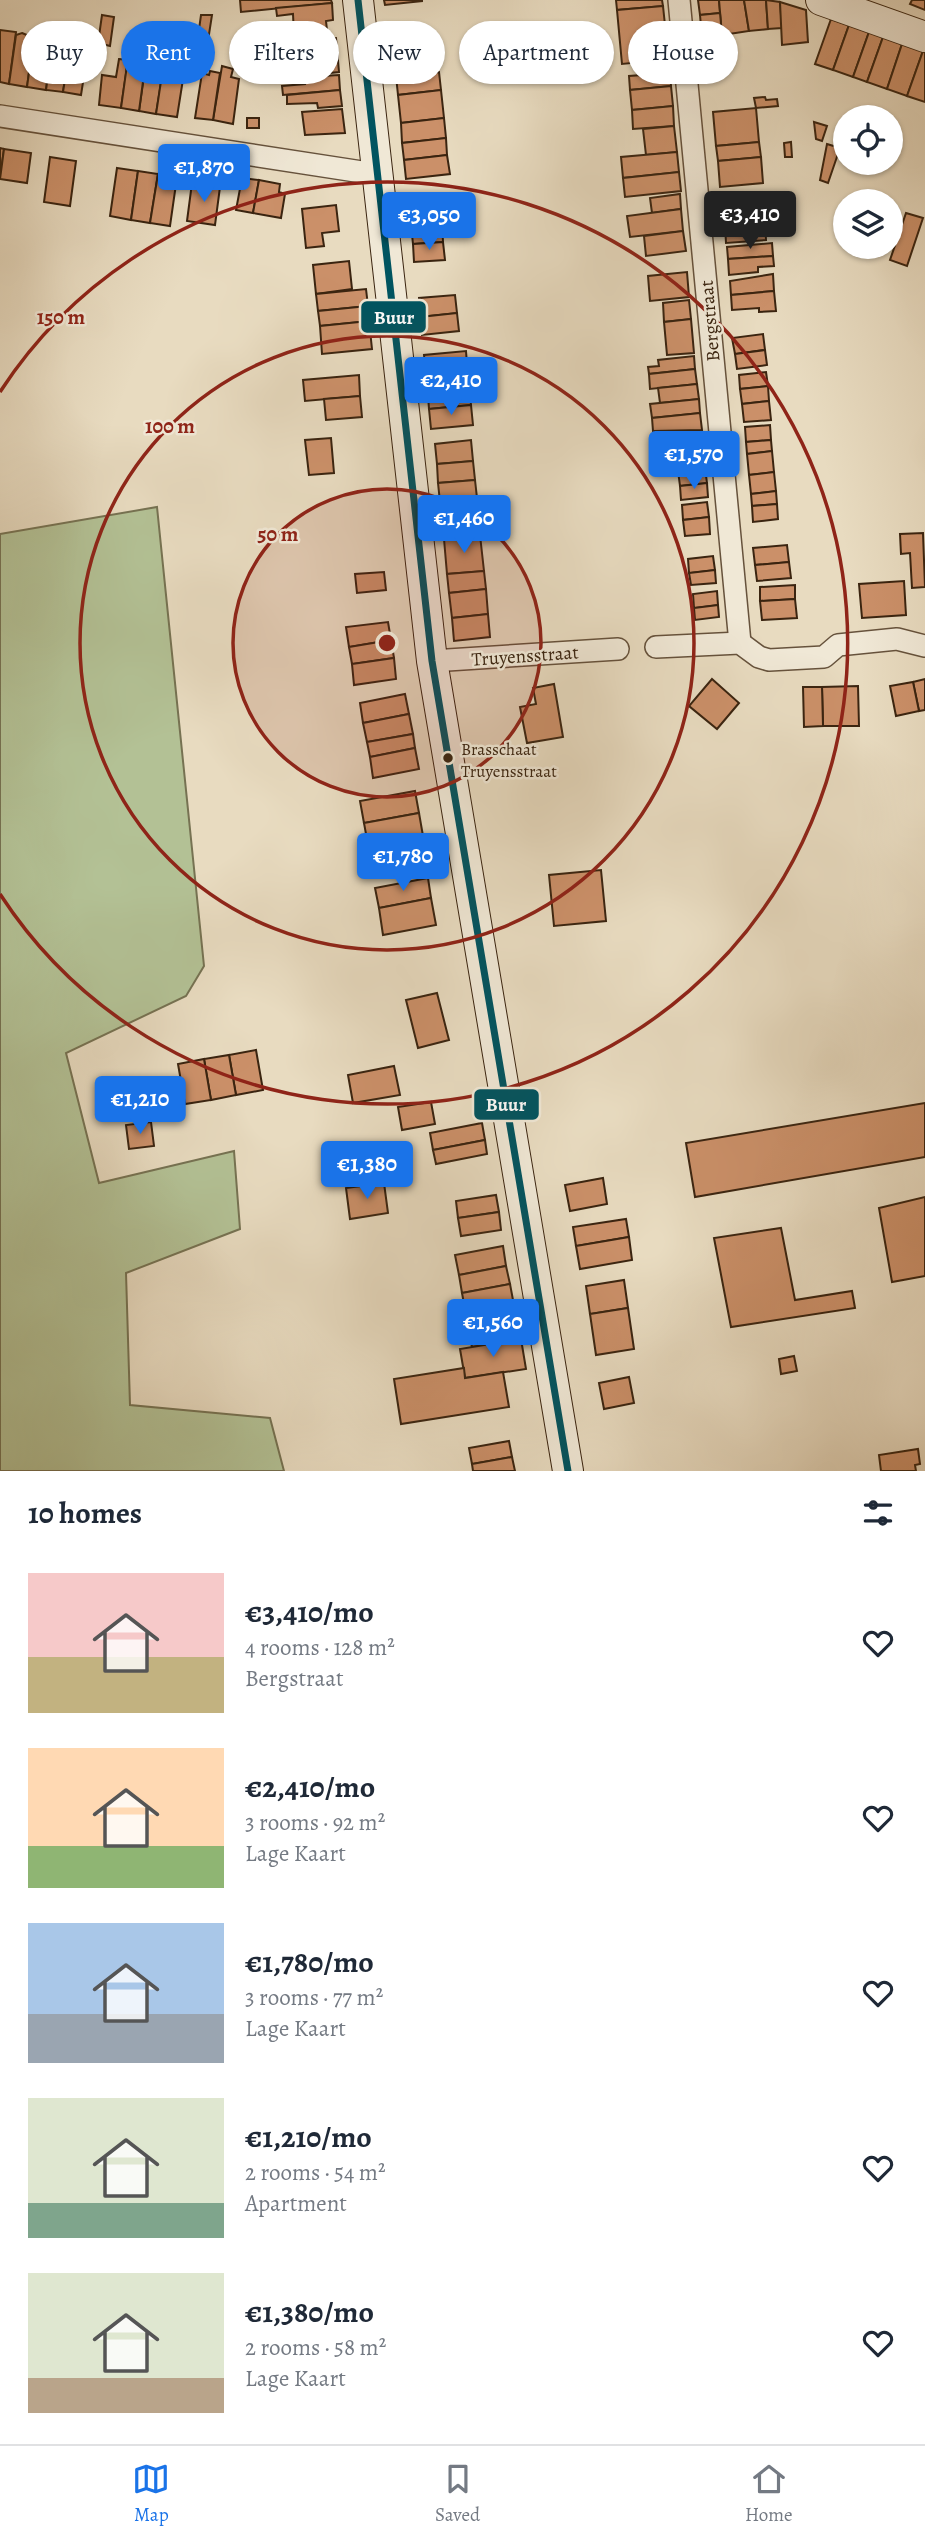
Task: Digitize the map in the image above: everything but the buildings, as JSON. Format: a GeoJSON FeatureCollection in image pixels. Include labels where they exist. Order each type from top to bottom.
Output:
{"type":"FeatureCollection","features":[{"type":"Feature","properties":{"kind":"street"},"geometry":{"type":"LineString","coordinates":[[358,0],[375,174],[432,661],[568,1471]]}},
{"type":"Feature","properties":{"kind":"street","name":"Bergstraat"},"geometry":{"type":"LineString","coordinates":[[679,0],[740,643]]}},
{"type":"Feature","properties":{"kind":"street"},"geometry":{"type":"LineString","coordinates":[[821,0],[925,37]]}},
{"type":"Feature","properties":{"kind":"street"},"geometry":{"type":"LineString","coordinates":[[0,116],[375,174]]}},
{"type":"Feature","properties":{"kind":"street"},"geometry":{"type":"LineString","coordinates":[[656,647],[740,643],[759,657],[769,660],[824,657],[838,645],[897,639],[925,646]]}},
{"type":"Feature","properties":{"kind":"street","name":"Truyensstraat"},"geometry":{"type":"LineString","coordinates":[[432,661],[618,649]]}},
{"type":"Feature","properties":{"kind":"green space"},"geometry":{"type":"Polygon","coordinates":[[[157,507],[204,966],[186,996],[66,1053],[99,1183],[234,1151],[240,1229],[126,1273],[130,1405],[270,1418],[284,1471],[0,1471],[0,534],[157,507]]]}},
{"type":"Feature","properties":{"kind":"transit line","name":"Buur"},"geometry":{"type":"LineString","coordinates":[[358,0],[432,661],[568,1471]]}},
{"type":"Feature","properties":{"kind":"place","name":"Brasschaat Truyensstraat"},"geometry":{"type":"Point","coordinates":[448,758]}}]}
